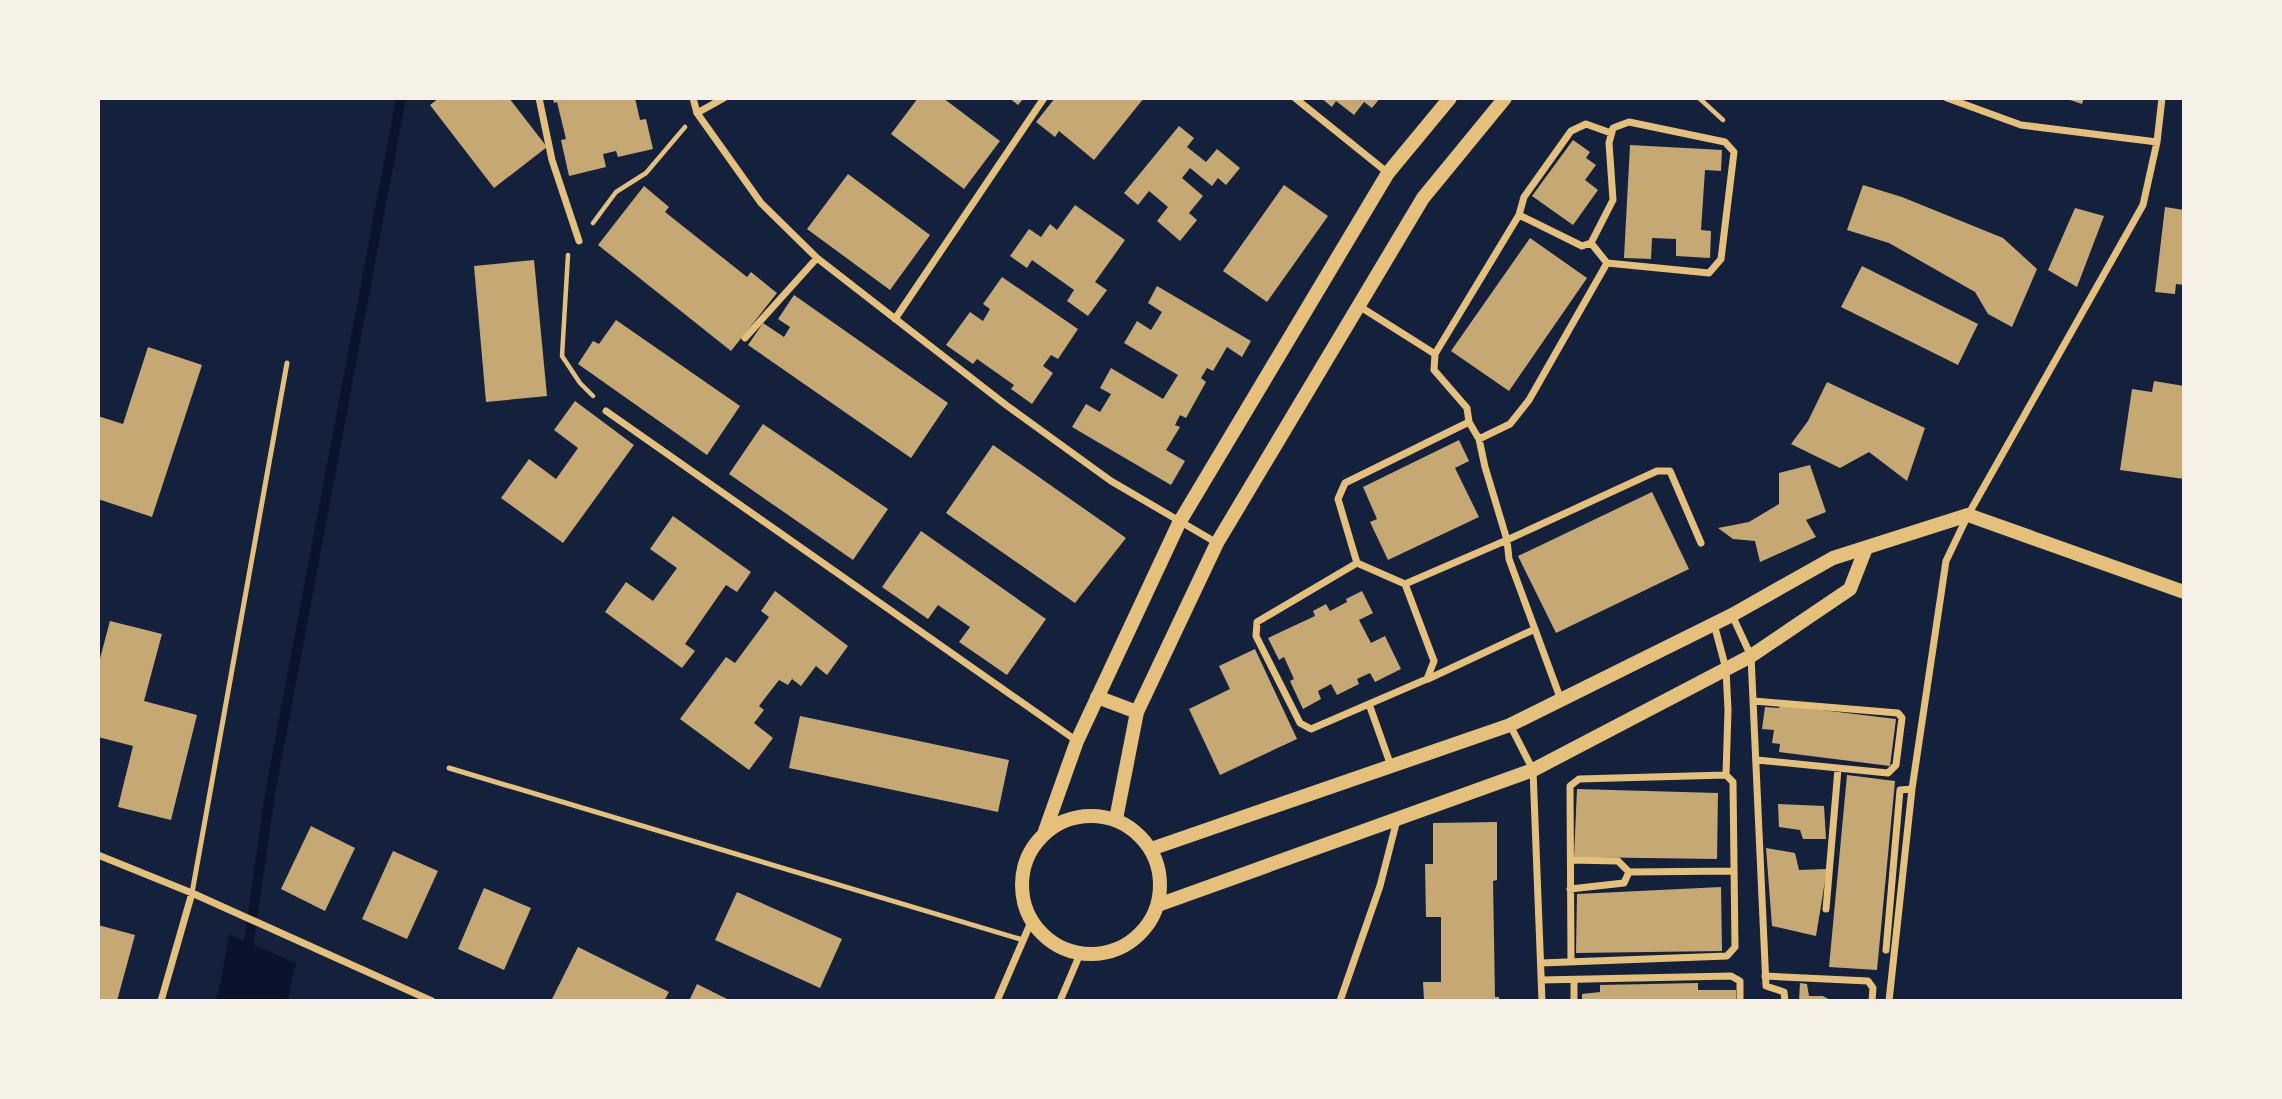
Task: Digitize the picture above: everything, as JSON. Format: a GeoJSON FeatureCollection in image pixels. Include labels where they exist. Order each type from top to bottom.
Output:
{"type":"FeatureCollection","features":[{"type":"Feature","properties":{"kind":"main road"},"geometry":{"type":"LineString","coordinates":[[1045,831],[1067,819],[1092,815],[1116,819],[1136,831],[1151,849],[1160,877],[1158,905],[1141,934],[1113,952],[1080,954],[1052,944],[1031,922],[1022,899],[1022,874],[1030,851],[1045,831],[1077,741],[1179,523],[1388,173],[1450,98]]}},
{"type":"Feature","properties":{"kind":"main road"},"geometry":{"type":"LineString","coordinates":[[1116,819],[1137,712],[1217,543],[1423,198],[1505,98]]}},
{"type":"Feature","properties":{"kind":"main road"},"geometry":{"type":"LineString","coordinates":[[1151,849],[1510,725],[1732,615],[1833,558],[1968,515],[2184,592]]}},
{"type":"Feature","properties":{"kind":"main road"},"geometry":{"type":"LineString","coordinates":[[1158,905],[1533,770],[1751,656],[1850,589],[1866,548]]}},
{"type":"Feature","properties":{"kind":"main road"},"geometry":{"type":"LineString","coordinates":[[1097,697],[1137,712]]}},
{"type":"Feature","properties":{"kind":"street"},"geometry":{"type":"LineString","coordinates":[[540,98],[552,160],[579,241]]}},
{"type":"Feature","properties":{"kind":"street"},"geometry":{"type":"LineString","coordinates":[[693,98],[697,113],[761,203],[817,258],[1006,405],[1111,481],[1217,543]]}},
{"type":"Feature","properties":{"kind":"street"},"geometry":{"type":"LineString","coordinates":[[697,113],[724,98]]}},
{"type":"Feature","properties":{"kind":"street"},"geometry":{"type":"LineString","coordinates":[[895,319],[1044,98]]}},
{"type":"Feature","properties":{"kind":"street"},"geometry":{"type":"LineString","coordinates":[[1295,98],[1388,173]]}},
{"type":"Feature","properties":{"kind":"street"},"geometry":{"type":"LineString","coordinates":[[1947,98],[2021,125],[2157,142]]}},
{"type":"Feature","properties":{"kind":"street"},"geometry":{"type":"LineString","coordinates":[[1889,1001],[1912,789],[1946,561],[1968,515],[2143,205],[2157,142],[2162,98]]}},
{"type":"Feature","properties":{"kind":"street"},"geometry":{"type":"LineString","coordinates":[[1520,215],[1582,246],[1591,243],[1613,200],[1609,143],[1611,133],[1613,128],[1629,122],[1725,142],[1734,152],[1721,259],[1709,273],[1607,263],[1591,243]]}},
{"type":"Feature","properties":{"kind":"street"},"geometry":{"type":"LineString","coordinates":[[1561,700],[1509,559],[1507,540],[1479,439],[1469,422],[1467,408],[1434,370],[1435,354],[1520,215],[1524,197],[1571,131],[1586,124],[1611,133]]}},
{"type":"Feature","properties":{"kind":"street"},"geometry":{"type":"LineString","coordinates":[[745,338],[817,258]]}},
{"type":"Feature","properties":{"kind":"street"},"geometry":{"type":"LineString","coordinates":[[1479,439],[1510,424],[1529,400],[1607,263]]}},
{"type":"Feature","properties":{"kind":"street"},"geometry":{"type":"LineString","coordinates":[[1358,306],[1435,354]]}},
{"type":"Feature","properties":{"kind":"street"},"geometry":{"type":"LineString","coordinates":[[606,411],[1077,741]]}},
{"type":"Feature","properties":{"kind":"street"},"geometry":{"type":"LineString","coordinates":[[1427,679],[1434,661],[1405,584],[1357,563],[1338,499],[1345,483],[1469,422]]}},
{"type":"Feature","properties":{"kind":"street"},"geometry":{"type":"LineString","coordinates":[[1405,584],[1657,471],[1670,471],[1701,543]]}},
{"type":"Feature","properties":{"kind":"street"},"geometry":{"type":"LineString","coordinates":[[1357,563],[1257,622],[1256,636],[1300,723],[1311,729],[1535,629]]}},
{"type":"Feature","properties":{"kind":"street"},"geometry":{"type":"LineString","coordinates":[[1732,615],[1751,656],[1766,986],[1784,992],[1785,1001]]}},
{"type":"Feature","properties":{"kind":"street"},"geometry":{"type":"LineString","coordinates":[[1541,963],[1727,956],[1735,947],[1732,782],[1726,775],[1726,669],[1714,624]]}},
{"type":"Feature","properties":{"kind":"street"},"geometry":{"type":"LineString","coordinates":[[1754,701],[1898,713],[1902,718],[1896,765],[1888,773],[1757,760]]}},
{"type":"Feature","properties":{"kind":"street"},"geometry":{"type":"LineString","coordinates":[[1369,704],[1391,766]]}},
{"type":"Feature","properties":{"kind":"street"},"geometry":{"type":"LineString","coordinates":[[1510,725],[1533,770],[1542,1001]]}},
{"type":"Feature","properties":{"kind":"street"},"geometry":{"type":"LineString","coordinates":[[1826,909],[1838,769]]}},
{"type":"Feature","properties":{"kind":"street"},"geometry":{"type":"LineString","coordinates":[[1571,961],[1570,786],[1579,779],[1726,775]]}},
{"type":"Feature","properties":{"kind":"street"},"geometry":{"type":"LineString","coordinates":[[1886,950],[1899,790],[1912,789]]}},
{"type":"Feature","properties":{"kind":"street"},"geometry":{"type":"LineString","coordinates":[[1340,1001],[1380,886],[1397,820]]}},
{"type":"Feature","properties":{"kind":"street"},"geometry":{"type":"LineString","coordinates":[[98,855],[192,893],[432,1001]]}},
{"type":"Feature","properties":{"kind":"street"},"geometry":{"type":"LineString","coordinates":[[1571,860],[1618,861],[1629,872],[1734,871]]}},
{"type":"Feature","properties":{"kind":"street"},"geometry":{"type":"LineString","coordinates":[[1570,890],[1624,883],[1629,872]]}},
{"type":"Feature","properties":{"kind":"street"},"geometry":{"type":"LineString","coordinates":[[161,1001],[192,893]]}},
{"type":"Feature","properties":{"kind":"street"},"geometry":{"type":"LineString","coordinates":[[997,1001],[1031,922]]}},
{"type":"Feature","properties":{"kind":"street"},"geometry":{"type":"LineString","coordinates":[[1060,1001],[1080,954]]}},
{"type":"Feature","properties":{"kind":"street"},"geometry":{"type":"LineString","coordinates":[[1541,981],[1731,976],[1740,981],[1740,1001]]}},
{"type":"Feature","properties":{"kind":"street"},"geometry":{"type":"LineString","coordinates":[[1765,976],[1868,981],[1874,988],[1872,1001]]}},
{"type":"Feature","properties":{"kind":"street"},"geometry":{"type":"LineString","coordinates":[[1574,980],[1574,1001]]}},
{"type":"Feature","properties":{"kind":"lane"},"geometry":{"type":"LineString","coordinates":[[192,893],[287,363]]}},
{"type":"Feature","properties":{"kind":"lane"},"geometry":{"type":"LineString","coordinates":[[449,768],[1024,940]]}},
{"type":"Feature","properties":{"kind":"path"},"geometry":{"type":"LineString","coordinates":[[606,411],[580,383],[562,356],[568,256],[616,192],[646,173],[697,113]]}},
{"type":"Feature","properties":{"kind":"water"},"geometry":{"type":"Polygon","coordinates":[[[229,934],[296,963],[287,1001],[215,1001],[229,934]]]}},
{"type":"Feature","properties":{"kind":"building"},"geometry":{"type":"Polygon","coordinates":[[[439,98],[509,98],[547,147],[494,188],[430,105],[439,98]]]}},
{"type":"Feature","properties":{"kind":"building"},"geometry":{"type":"Polygon","coordinates":[[[553,98],[635,98],[640,120],[646,119],[653,149],[618,157],[616,151],[603,154],[606,167],[569,176],[561,140],[566,139],[557,102],[554,103],[553,98]]]}},
{"type":"Feature","properties":{"kind":"building"},"geometry":{"type":"Polygon","coordinates":[[[918,98],[943,98],[1000,141],[964,189],[891,134],[918,98]]]}},
{"type":"Feature","properties":{"kind":"building"},"geometry":{"type":"Polygon","coordinates":[[[1009,98],[1024,98],[1018,105],[1009,98]]]}},
{"type":"Feature","properties":{"kind":"building"},"geometry":{"type":"Polygon","coordinates":[[[1055,98],[1144,98],[1094,160],[1059,131],[1055,137],[1036,122],[1055,98]]]}},
{"type":"Feature","properties":{"kind":"building"},"geometry":{"type":"Polygon","coordinates":[[[1321,98],[1380,98],[1372,108],[1364,102],[1354,115],[1336,101],[1332,107],[1321,98]]]}},
{"type":"Feature","properties":{"kind":"building"},"geometry":{"type":"Polygon","coordinates":[[[2064,98],[2084,98],[2082,104],[2064,98]]]}},
{"type":"Feature","properties":{"kind":"building"},"geometry":{"type":"Polygon","coordinates":[[[1179,126],[1194,138],[1187,147],[1206,162],[1217,149],[1240,168],[1226,185],[1218,178],[1212,186],[1190,168],[1182,178],[1203,196],[1189,213],[1197,220],[1180,241],[1157,221],[1168,207],[1149,191],[1138,205],[1124,193],[1179,126]]]}},
{"type":"Feature","properties":{"kind":"building"},"geometry":{"type":"Polygon","coordinates":[[[1573,140],[1590,152],[1586,158],[1596,165],[1585,180],[1598,190],[1573,225],[1532,196],[1573,140]]]}},
{"type":"Feature","properties":{"kind":"building"},"geometry":{"type":"Polygon","coordinates":[[[1630,145],[1722,150],[1721,171],[1705,170],[1701,230],[1711,231],[1710,258],[1676,256],[1676,239],[1652,238],[1651,259],[1624,258],[1630,145]]]}},
{"type":"Feature","properties":{"kind":"building"},"geometry":{"type":"Polygon","coordinates":[[[848,174],[930,235],[890,290],[807,229],[848,174]]]}},
{"type":"Feature","properties":{"kind":"building"},"geometry":{"type":"Polygon","coordinates":[[[1284,185],[1328,216],[1267,302],[1223,271],[1284,185]]]}},
{"type":"Feature","properties":{"kind":"building"},"geometry":{"type":"Polygon","coordinates":[[[1863,185],[1902,197],[2003,238],[2037,269],[2012,327],[1988,314],[1975,292],[1889,243],[1847,230],[1863,185]]]}},
{"type":"Feature","properties":{"kind":"building"},"geometry":{"type":"Polygon","coordinates":[[[644,186],[669,207],[665,212],[747,277],[751,272],[777,293],[731,351],[598,245],[644,186]]]}},
{"type":"Feature","properties":{"kind":"building"},"geometry":{"type":"Polygon","coordinates":[[[1075,205],[1125,240],[1095,282],[1107,290],[1088,316],[1067,301],[1074,290],[1032,260],[1027,268],[1010,256],[1029,229],[1041,237],[1050,224],[1057,230],[1075,205]]]}},
{"type":"Feature","properties":{"kind":"building"},"geometry":{"type":"Polygon","coordinates":[[[2165,207],[2184,210],[2184,285],[2176,284],[2175,294],[2155,292],[2165,207]]]}},
{"type":"Feature","properties":{"kind":"building"},"geometry":{"type":"Polygon","coordinates":[[[2075,208],[2104,216],[2077,287],[2048,270],[2075,208]]]}},
{"type":"Feature","properties":{"kind":"building"},"geometry":{"type":"Polygon","coordinates":[[[1530,238],[1587,278],[1509,391],[1451,351],[1530,238]]]}},
{"type":"Feature","properties":{"kind":"building"},"geometry":{"type":"Polygon","coordinates":[[[534,260],[547,396],[486,402],[474,266],[534,260]]]}},
{"type":"Feature","properties":{"kind":"building"},"geometry":{"type":"Polygon","coordinates":[[[1862,266],[1978,324],[1958,365],[1841,307],[1862,266]]]}},
{"type":"Feature","properties":{"kind":"building"},"geometry":{"type":"Polygon","coordinates":[[[1002,277],[1078,329],[1058,359],[1051,355],[1043,366],[1053,373],[1032,404],[1011,389],[1014,385],[977,359],[973,364],[946,345],[970,312],[983,321],[990,309],[983,304],[1002,277]]]}},
{"type":"Feature","properties":{"kind":"building"},"geometry":{"type":"Polygon","coordinates":[[[1157,286],[1251,341],[1242,357],[1227,347],[1213,371],[1207,368],[1201,378],[1206,382],[1186,418],[1180,415],[1175,425],[1180,427],[1166,450],[1185,461],[1171,485],[1072,427],[1086,404],[1100,412],[1111,394],[1100,388],[1111,368],[1163,399],[1178,375],[1124,343],[1137,321],[1151,330],[1162,312],[1148,303],[1157,286]]]}},
{"type":"Feature","properties":{"kind":"building"},"geometry":{"type":"Polygon","coordinates":[[[794,295],[948,403],[911,458],[748,345],[763,323],[784,337],[790,327],[778,319],[794,295]]]}},
{"type":"Feature","properties":{"kind":"building"},"geometry":{"type":"Polygon","coordinates":[[[616,320],[740,406],[707,455],[578,364],[593,341],[599,344],[616,320]]]}},
{"type":"Feature","properties":{"kind":"building"},"geometry":{"type":"Polygon","coordinates":[[[148,347],[202,365],[152,517],[98,499],[98,416],[123,424],[148,347]]]}},
{"type":"Feature","properties":{"kind":"building"},"geometry":{"type":"Polygon","coordinates":[[[2154,381],[2184,386],[2184,479],[2120,470],[2132,389],[2152,392],[2154,381]]]}},
{"type":"Feature","properties":{"kind":"building"},"geometry":{"type":"Polygon","coordinates":[[[1827,382],[1925,428],[1907,481],[1869,452],[1840,468],[1791,444],[1808,421],[1827,382]]]}},
{"type":"Feature","properties":{"kind":"building"},"geometry":{"type":"Polygon","coordinates":[[[575,401],[634,445],[563,543],[501,498],[529,459],[556,479],[578,448],[554,430],[575,401]]]}},
{"type":"Feature","properties":{"kind":"building"},"geometry":{"type":"Polygon","coordinates":[[[763,424],[888,509],[853,560],[729,474],[763,424]]]}},
{"type":"Feature","properties":{"kind":"building"},"geometry":{"type":"Polygon","coordinates":[[[1459,440],[1469,461],[1455,468],[1479,517],[1388,560],[1370,522],[1377,519],[1363,487],[1459,440]]]}},
{"type":"Feature","properties":{"kind":"building"},"geometry":{"type":"Polygon","coordinates":[[[993,445],[1126,538],[1075,603],[946,513],[993,445]]]}},
{"type":"Feature","properties":{"kind":"building"},"geometry":{"type":"Polygon","coordinates":[[[1810,465],[1826,512],[1806,520],[1816,537],[1760,562],[1755,541],[1733,539],[1718,528],[1749,522],[1779,504],[1779,473],[1810,465]]]}},
{"type":"Feature","properties":{"kind":"building"},"geometry":{"type":"Polygon","coordinates":[[[1652,492],[1689,569],[1556,633],[1518,556],[1652,492]]]}},
{"type":"Feature","properties":{"kind":"building"},"geometry":{"type":"Polygon","coordinates":[[[673,516],[751,572],[737,592],[726,585],[685,644],[695,651],[682,668],[605,612],[626,582],[653,601],[677,568],[650,549],[673,516]]]}},
{"type":"Feature","properties":{"kind":"building"},"geometry":{"type":"Polygon","coordinates":[[[921,531],[1046,619],[1007,675],[959,642],[970,627],[938,605],[928,619],[882,587],[921,531]]]}},
{"type":"Feature","properties":{"kind":"building"},"geometry":{"type":"Polygon","coordinates":[[[775,591],[848,646],[827,675],[816,666],[801,686],[792,679],[788,685],[779,680],[759,706],[764,710],[754,723],[773,738],[749,770],[680,719],[726,657],[735,663],[769,617],[761,611],[775,591]]]}},
{"type":"Feature","properties":{"kind":"building"},"geometry":{"type":"Polygon","coordinates":[[[1362,591],[1373,613],[1359,620],[1371,643],[1385,636],[1401,669],[1375,682],[1370,673],[1357,679],[1359,684],[1337,695],[1331,684],[1318,691],[1321,699],[1303,709],[1290,681],[1294,679],[1284,657],[1279,660],[1268,638],[1315,616],[1313,611],[1326,604],[1330,611],[1362,591]]]}},
{"type":"Feature","properties":{"kind":"building"},"geometry":{"type":"Polygon","coordinates":[[[110,621],[162,634],[144,701],[197,715],[171,820],[118,807],[133,746],[98,737],[98,666],[110,621]]]}},
{"type":"Feature","properties":{"kind":"building"},"geometry":{"type":"Polygon","coordinates":[[[1255,649],[1297,739],[1220,775],[1189,709],[1230,689],[1219,666],[1255,649]]]}},
{"type":"Feature","properties":{"kind":"building"},"geometry":{"type":"Polygon","coordinates":[[[1780,705],[1896,719],[1890,766],[1779,752],[1780,744],[1772,743],[1774,730],[1762,729],[1765,707],[1779,708],[1780,705]]]}},
{"type":"Feature","properties":{"kind":"building"},"geometry":{"type":"Polygon","coordinates":[[[800,716],[1009,760],[998,812],[789,768],[800,716]]]}},
{"type":"Feature","properties":{"kind":"building"},"geometry":{"type":"Polygon","coordinates":[[[1847,775],[1895,781],[1877,970],[1829,967],[1847,775]]]}},
{"type":"Feature","properties":{"kind":"building"},"geometry":{"type":"Polygon","coordinates":[[[1577,789],[1718,793],[1717,859],[1574,857],[1577,789]]]}},
{"type":"Feature","properties":{"kind":"building"},"geometry":{"type":"Polygon","coordinates":[[[1778,804],[1824,806],[1826,839],[1803,839],[1800,830],[1779,827],[1778,804]]]}},
{"type":"Feature","properties":{"kind":"building"},"geometry":{"type":"Polygon","coordinates":[[[1497,822],[1497,880],[1493,881],[1495,997],[1499,997],[1499,1001],[1424,1001],[1423,982],[1441,982],[1441,917],[1426,917],[1425,864],[1433,864],[1433,823],[1497,822]]]}},
{"type":"Feature","properties":{"kind":"building"},"geometry":{"type":"Polygon","coordinates":[[[311,826],[355,848],[325,911],[281,889],[311,826]]]}},
{"type":"Feature","properties":{"kind":"building"},"geometry":{"type":"Polygon","coordinates":[[[1766,848],[1795,853],[1799,870],[1827,869],[1816,936],[1772,926],[1766,848]]]}},
{"type":"Feature","properties":{"kind":"building"},"geometry":{"type":"Polygon","coordinates":[[[393,851],[438,871],[407,939],[362,919],[393,851]]]}},
{"type":"Feature","properties":{"kind":"building"},"geometry":{"type":"Polygon","coordinates":[[[1721,887],[1722,951],[1576,953],[1577,894],[1721,887]]]}},
{"type":"Feature","properties":{"kind":"building"},"geometry":{"type":"Polygon","coordinates":[[[484,888],[531,908],[504,970],[458,949],[484,888]]]}},
{"type":"Feature","properties":{"kind":"building"},"geometry":{"type":"Polygon","coordinates":[[[737,892],[842,939],[820,988],[715,940],[737,892]]]}},
{"type":"Feature","properties":{"kind":"building"},"geometry":{"type":"Polygon","coordinates":[[[98,925],[135,935],[117,1001],[98,1001],[98,925]]]}},
{"type":"Feature","properties":{"kind":"building"},"geometry":{"type":"Polygon","coordinates":[[[578,947],[669,992],[664,1001],[551,1001],[578,947]]]}},
{"type":"Feature","properties":{"kind":"building"},"geometry":{"type":"Polygon","coordinates":[[[1698,983],[1698,990],[1736,990],[1736,1001],[1582,1001],[1582,994],[1600,992],[1600,985],[1698,983]]]}},
{"type":"Feature","properties":{"kind":"building"},"geometry":{"type":"Polygon","coordinates":[[[1800,983],[1807,984],[1809,996],[1823,996],[1832,1001],[1799,1001],[1800,983]]]}},
{"type":"Feature","properties":{"kind":"building"},"geometry":{"type":"Polygon","coordinates":[[[697,984],[731,1001],[689,1001],[697,984]]]}},
{"type":"Feature","properties":{"kind":"waterway"},"geometry":{"type":"LineString","coordinates":[[247,955],[270,794],[401,98]]}}]}
